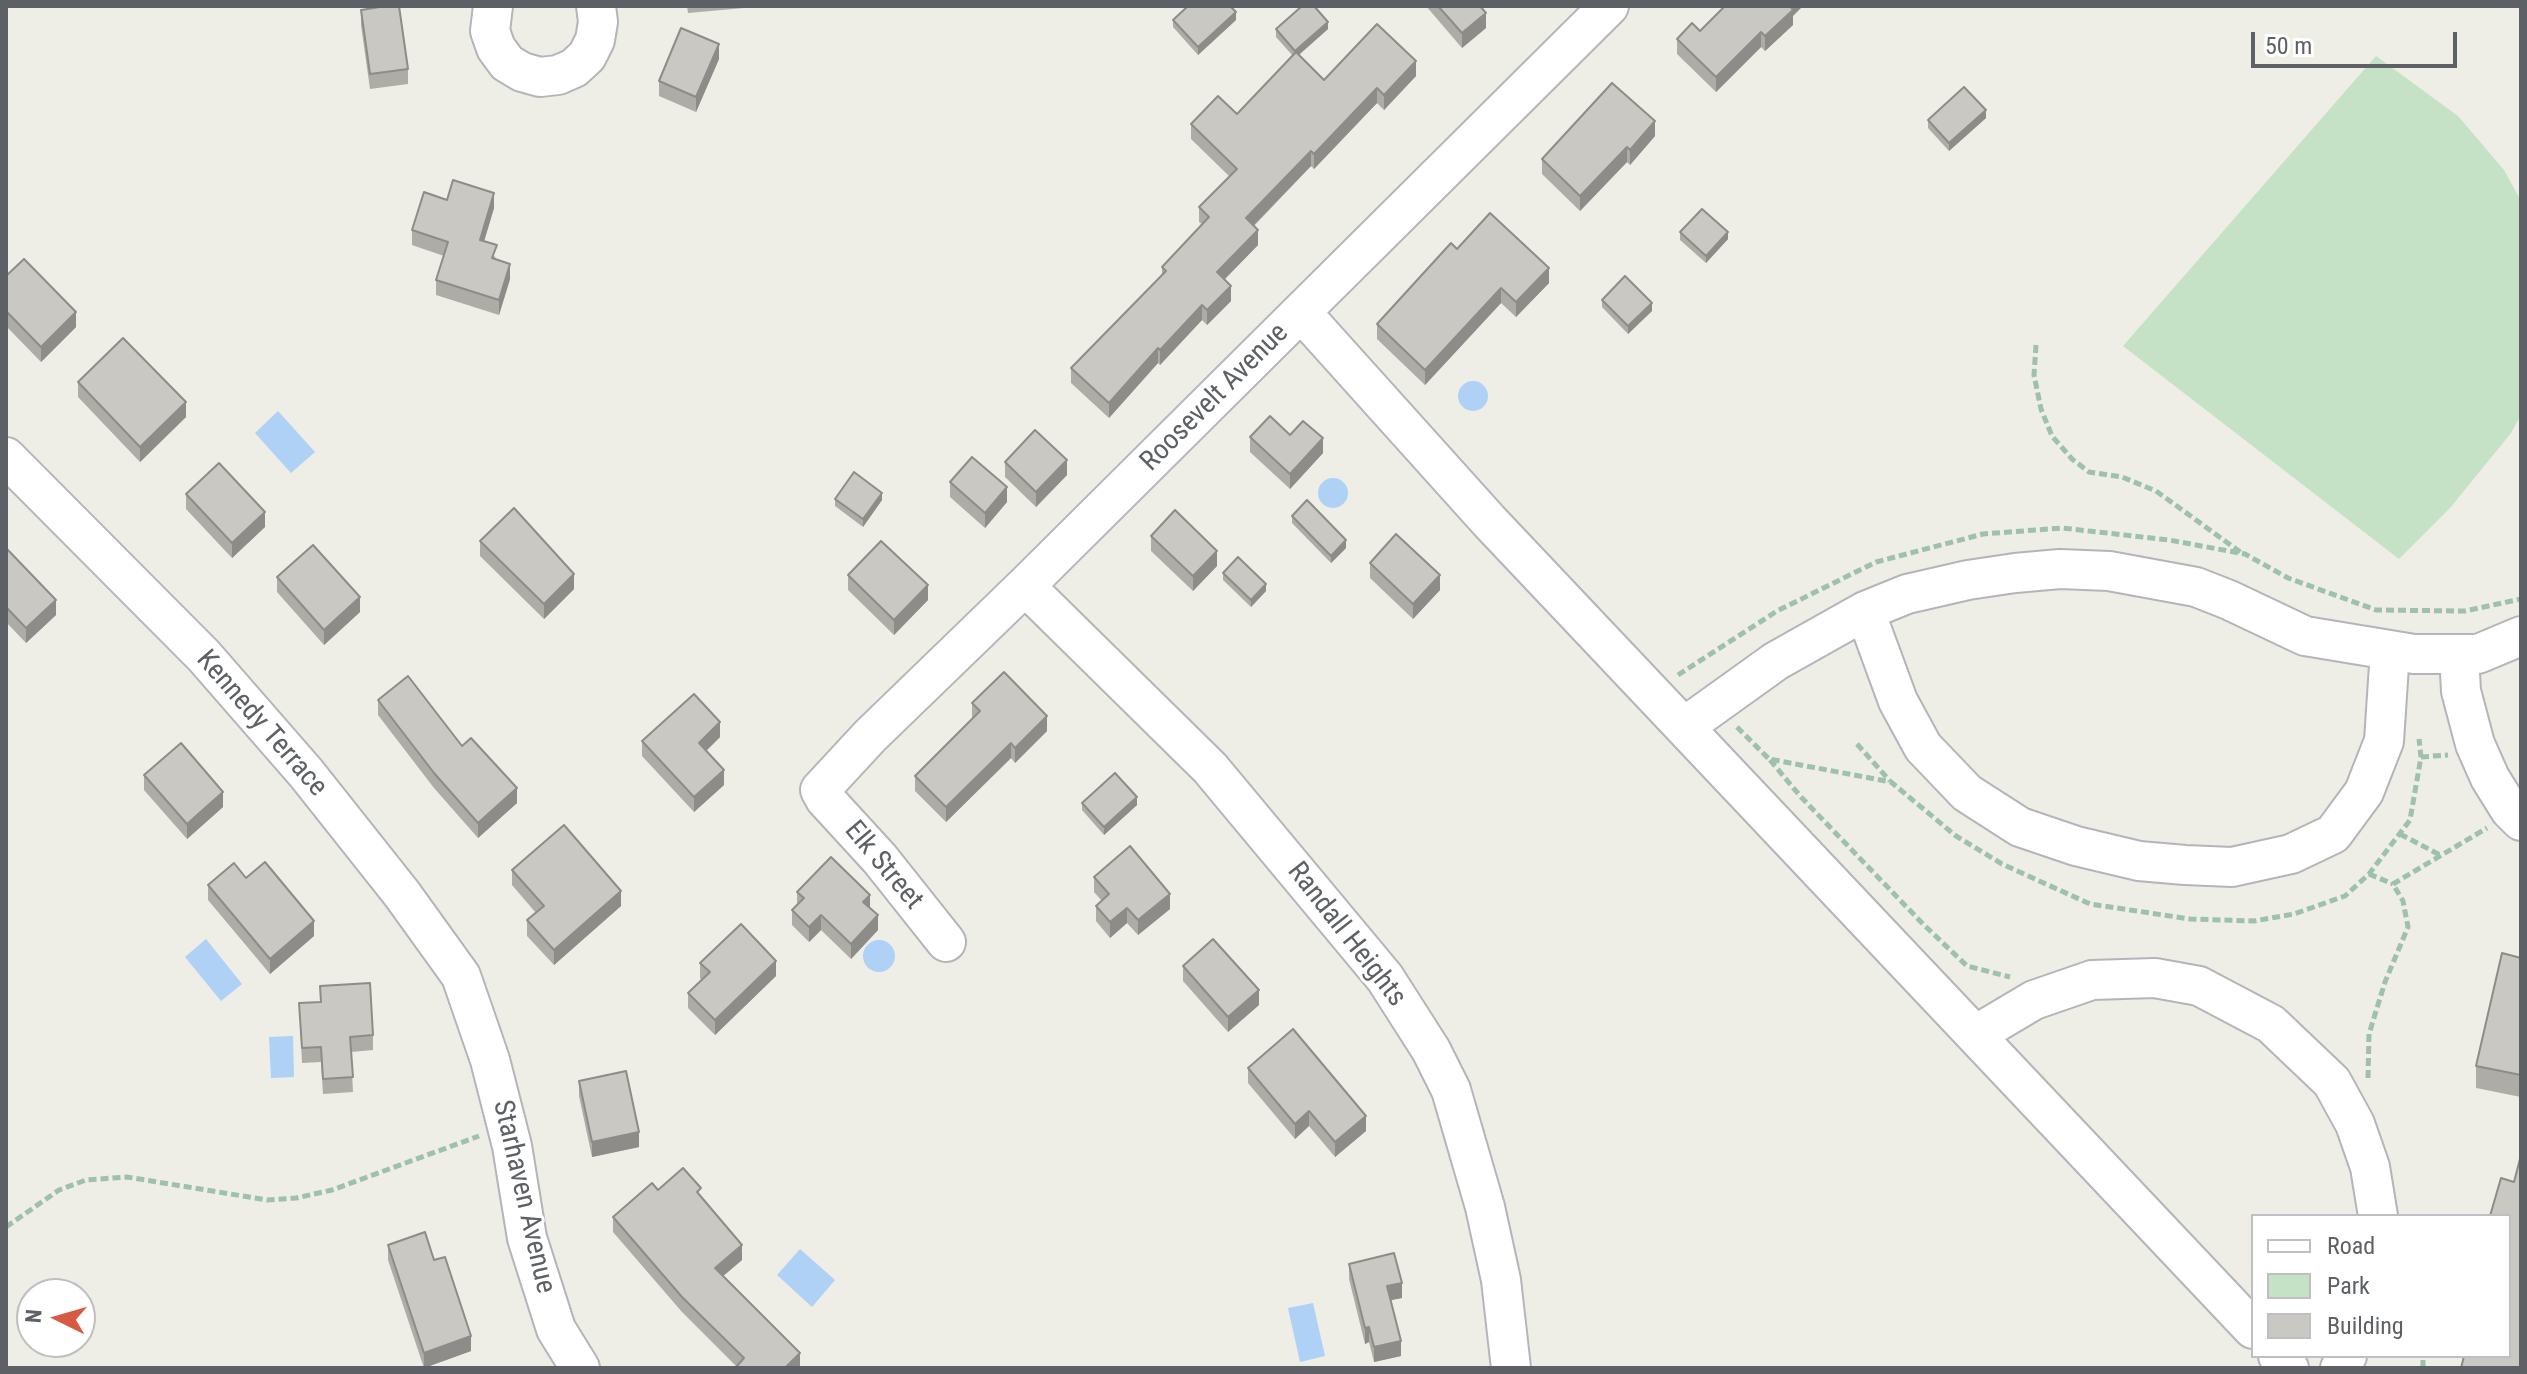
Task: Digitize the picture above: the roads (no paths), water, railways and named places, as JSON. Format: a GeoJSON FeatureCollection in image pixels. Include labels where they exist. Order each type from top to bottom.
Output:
{"type":"FeatureCollection","features":[{"type":"Feature","properties":{"kind":"street"},"geometry":{"type":"LineString","coordinates":[[493,6],[490,31],[496,48],[507,63],[522,72],[540,77],[566,71],[587,56],[597,31],[596,6]]}},
{"type":"Feature","properties":{"kind":"street","name":"Roosevelt Avenue"},"geometry":{"type":"LineString","coordinates":[[820,790],[870,736],[1609,6]]}},
{"type":"Feature","properties":{"kind":"street"},"geometry":{"type":"LineString","coordinates":[[1301,312],[1489,521],[2251,1327]]}},
{"type":"Feature","properties":{"kind":"street","name":"Kennedy Terrace"},"geometry":{"type":"LineString","coordinates":[[6,457],[204,656],[306,773],[402,894],[461,976],[477,1020]]}},
{"type":"Feature","properties":{"kind":"street"},"geometry":{"type":"LineString","coordinates":[[1684,727],[1776,661],[1865,611],[1907,594],[1968,580],[2060,569],[2109,571],[2196,587],[2305,636],[2414,654],[2478,654],[2521,636]]}},
{"type":"Feature","properties":{"kind":"street","name":"Randall Heights"},"geometry":{"type":"LineString","coordinates":[[1025,586],[1210,768],[1385,978],[1431,1050],[1451,1090],[1485,1207],[1501,1280],[1511,1368]]}},
{"type":"Feature","properties":{"kind":"street"},"geometry":{"type":"LineString","coordinates":[[1865,611],[1898,701],[1923,747],[1967,793],[2020,827],[2076,846],[2139,861],[2185,865],[2232,867],[2291,854],[2333,834],[2364,792],[2384,741],[2390,650]]}},
{"type":"Feature","properties":{"kind":"street"},"geometry":{"type":"LineString","coordinates":[[2459,654],[2461,691],[2475,744],[2490,778],[2510,810],[2508,822]]}},
{"type":"Feature","properties":{"kind":"street","name":"Elk Street"},"geometry":{"type":"LineString","coordinates":[[820,790],[946,942]]}},
{"type":"Feature","properties":{"kind":"street"},"geometry":{"type":"LineString","coordinates":[[1975,1035],[2034,1000],[2092,980],[2155,978],[2199,986],[2271,1024],[2332,1082],[2355,1124],[2370,1167],[2378,1214]]}},
{"type":"Feature","properties":{"kind":"street","name":"Starhaven Avenue"},"geometry":{"type":"LineString","coordinates":[[477,1020],[507,1127],[527,1238],[556,1329],[580,1368]]}},
{"type":"Feature","properties":{"kind":"water"},"geometry":{"type":"Polygon","coordinates":[[[1473,381],[1484,385],[1488,396],[1484,407],[1473,411],[1462,407],[1458,396],[1462,385],[1473,381]]]}},
{"type":"Feature","properties":{"kind":"water"},"geometry":{"type":"Polygon","coordinates":[[[278,411],[315,452],[291,473],[255,433],[278,411]]]}},
{"type":"Feature","properties":{"kind":"water"},"geometry":{"type":"Polygon","coordinates":[[[1333,478],[1344,482],[1348,493],[1344,504],[1333,508],[1322,504],[1318,493],[1322,482],[1333,478]]]}},
{"type":"Feature","properties":{"kind":"water"},"geometry":{"type":"Polygon","coordinates":[[[206,939],[242,984],[221,1001],[185,957],[206,939]]]}},
{"type":"Feature","properties":{"kind":"water"},"geometry":{"type":"Polygon","coordinates":[[[879,940],[890,945],[895,956],[890,967],[879,972],[868,967],[863,956],[868,945],[879,940]]]}},
{"type":"Feature","properties":{"kind":"water"},"geometry":{"type":"Polygon","coordinates":[[[293,1036],[294,1077],[271,1078],[269,1037],[293,1036]]]}},
{"type":"Feature","properties":{"kind":"water"},"geometry":{"type":"Polygon","coordinates":[[[800,1249],[835,1280],[812,1307],[777,1275],[800,1249]]]}},
{"type":"Feature","properties":{"kind":"water"},"geometry":{"type":"Polygon","coordinates":[[[1313,1303],[1325,1356],[1300,1362],[1288,1308],[1313,1303]]]}}]}
